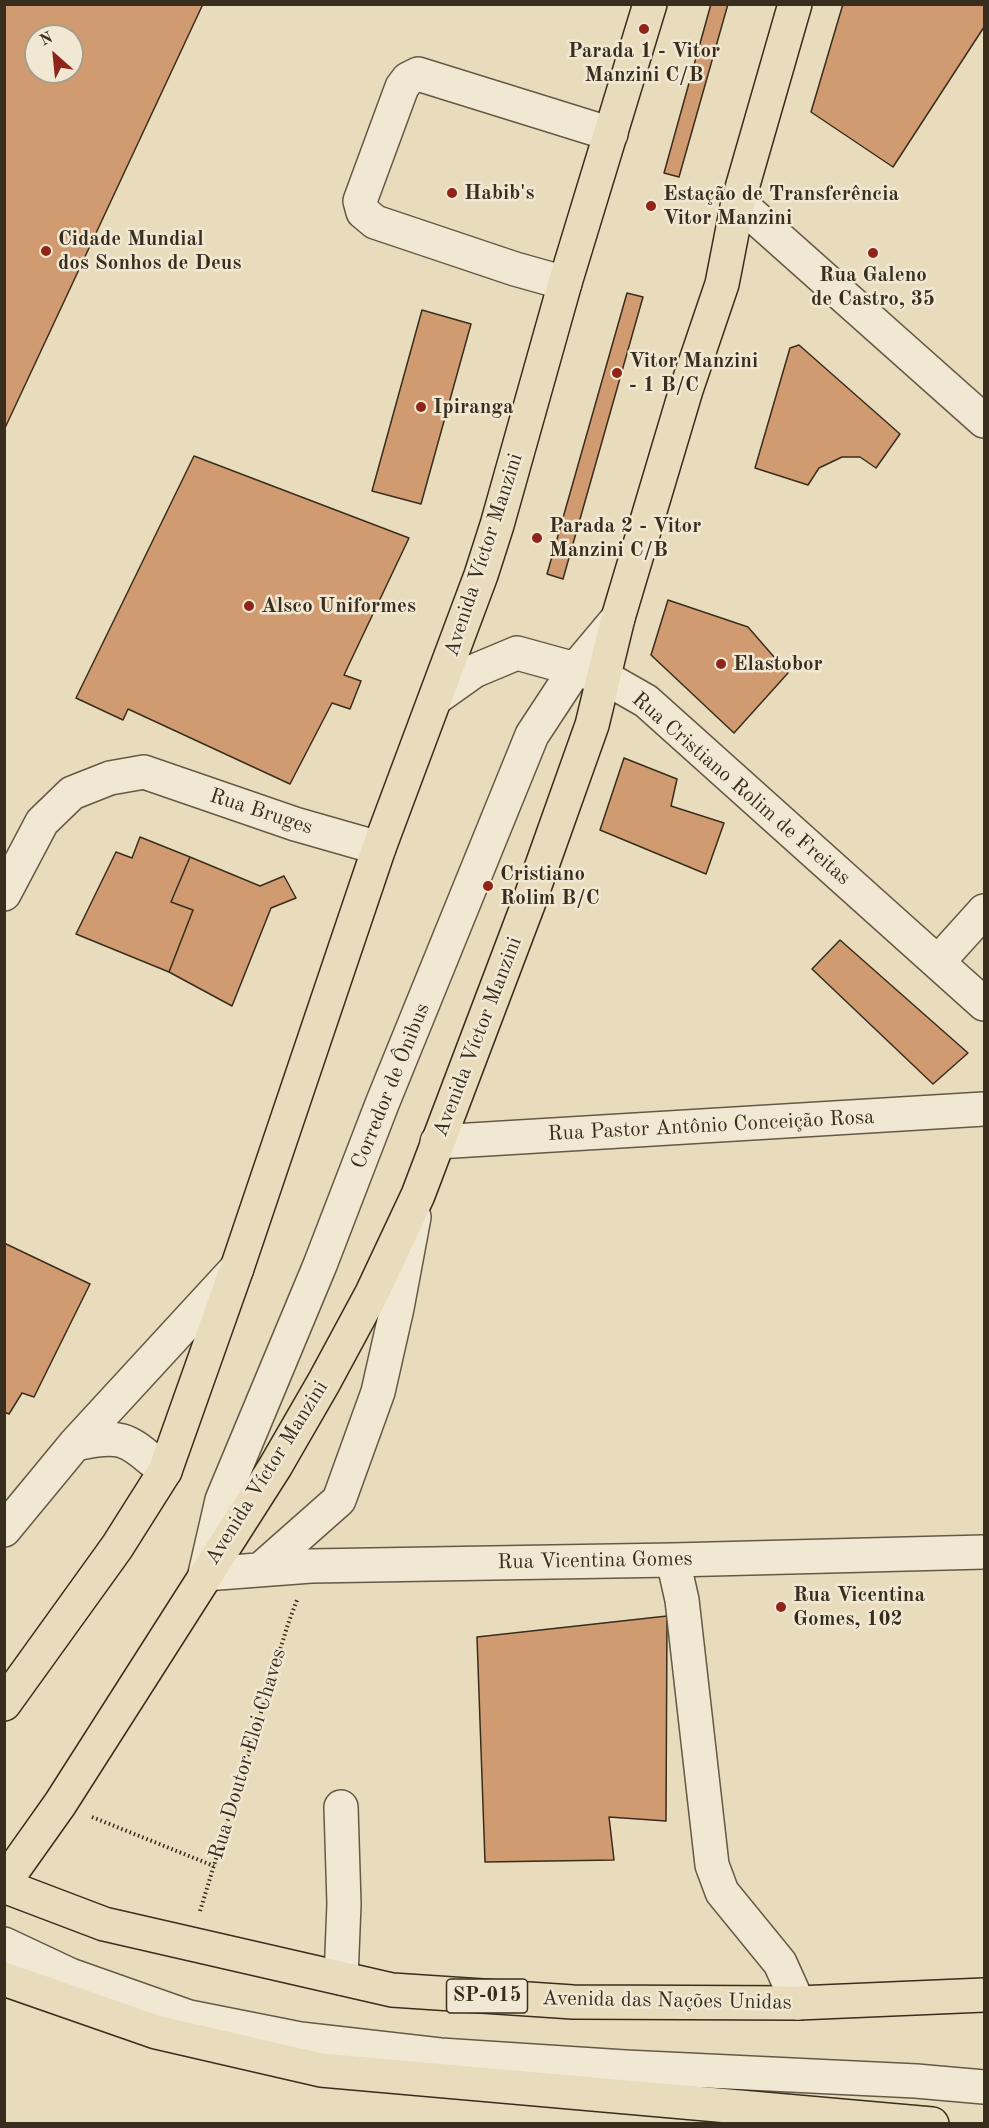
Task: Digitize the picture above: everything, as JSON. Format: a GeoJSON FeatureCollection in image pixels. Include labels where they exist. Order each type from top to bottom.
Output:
{"type":"FeatureCollection","features":[{"type":"Feature","properties":{"kind":"main road","name":"Avenida Víctor Manzini"},"geometry":{"type":"LineString","coordinates":[[4,1704],[117,1547],[165,1471],[237,1268],[379,848],[436,698],[497,525],[565,283],[650,4]]}},
{"type":"Feature","properties":{"kind":"main road","name":"Avenida Víctor Manzini"},"geometry":{"type":"LineString","coordinates":[[4,1885],[60,1804],[275,1467],[372,1293],[418,1195],[529,902],[592,725],[590,673],[618,618],[686,390],[722,284],[738,202],[795,4]]}},
{"type":"Feature","properties":{"kind":"main road","name":"Avenida das Nações Unidas"},"geometry":{"type":"LineString","coordinates":[[4,1885],[104,1924],[392,1990],[573,2002],[798,2003],[984,1995]]}},
{"type":"Feature","properties":{"kind":"main road"},"geometry":{"type":"LineString","coordinates":[[4,1980],[156,2032],[321,2070],[932,2124]]}},
{"type":"Feature","properties":{"kind":"street"},"geometry":{"type":"LineString","coordinates":[[565,283],[515,269],[375,222],[363,212],[360,201],[402,87],[408,79],[418,74],[611,134]]}},
{"type":"Feature","properties":{"kind":"street"},"geometry":{"type":"LineString","coordinates":[[738,202],[984,421]]}},
{"type":"Feature","properties":{"kind":"street","name":"Rua Cristiano Rolim de Freitas"},"geometry":{"type":"LineString","coordinates":[[436,698],[474,671],[517,652],[590,673],[651,705],[984,1004]]}},
{"type":"Feature","properties":{"kind":"street","name":"Corredor de Ônibus"},"geometry":{"type":"LineString","coordinates":[[205,1574],[222,1500],[320,1265],[532,735],[590,673]]}},
{"type":"Feature","properties":{"kind":"street","name":"Rua Bruges"},"geometry":{"type":"LineString","coordinates":[[4,894],[42,822],[72,793],[110,778],[144,772],[295,824],[379,848]]}},
{"type":"Feature","properties":{"kind":"street"},"geometry":{"type":"LineString","coordinates":[[938,962],[984,911]]}},
{"type":"Feature","properties":{"kind":"street","name":"Rua Pastor Antônio Conceição Rosa"},"geometry":{"type":"LineString","coordinates":[[437,1142],[984,1109]]}},
{"type":"Feature","properties":{"kind":"street"},"geometry":{"type":"LineString","coordinates":[[261,1569],[339,1500],[378,1392],[397,1308],[418,1195]]}},
{"type":"Feature","properties":{"kind":"street","name":"Avenida Víctor Manzini"},"geometry":{"type":"LineString","coordinates":[[4,1530],[75,1444],[237,1268]]}},
{"type":"Feature","properties":{"kind":"street"},"geometry":{"type":"LineString","coordinates":[[75,1444],[101,1438],[132,1443],[165,1471]]}},
{"type":"Feature","properties":{"kind":"street","name":"Rua Vicentina Gomes"},"geometry":{"type":"LineString","coordinates":[[205,1574],[311,1566],[984,1552]]}},
{"type":"Feature","properties":{"kind":"street"},"geometry":{"type":"LineString","coordinates":[[673,1560],[682,1600],[712,1865],[722,1892],[780,1963],[798,2003]]}},
{"type":"Feature","properties":{"kind":"street"},"geometry":{"type":"LineString","coordinates":[[341,1807],[344,1904],[341,1978]]}},
{"type":"Feature","properties":{"kind":"street"},"geometry":{"type":"LineString","coordinates":[[4,1944],[70,1975],[189,2018],[300,2040],[509,2060],[984,2086]]}},
{"type":"Feature","properties":{"kind":"path","name":"Rua Doutor Eloi Chaves"},"geometry":{"type":"LineString","coordinates":[[190,1943],[288,1624],[311,1566]]}},
{"type":"Feature","properties":{"kind":"path"},"geometry":{"type":"LineString","coordinates":[[111,1824],[214,1866]]}},
{"type":"Feature","properties":{"kind":"building","name":"Cidade Mundial dos Sonhos de Deus"},"geometry":{"type":"Polygon","coordinates":[[[4,4],[203,4],[4,430],[4,4]]]}},
{"type":"Feature","properties":{"kind":"building"},"geometry":{"type":"Polygon","coordinates":[[[711,4],[728,4],[679,177],[664,173],[711,4]]]}},
{"type":"Feature","properties":{"kind":"building"},"geometry":{"type":"Polygon","coordinates":[[[843,4],[984,4],[984,27],[893,167],[811,112],[843,4]]]}},
{"type":"Feature","properties":{"kind":"building"},"geometry":{"type":"Polygon","coordinates":[[[627,293],[643,297],[563,579],[547,574],[627,293]]]}},
{"type":"Feature","properties":{"kind":"building","name":"Ipiranga"},"geometry":{"type":"Polygon","coordinates":[[[422,310],[471,324],[421,504],[372,491],[422,310]]]}},
{"type":"Feature","properties":{"kind":"building"},"geometry":{"type":"Polygon","coordinates":[[[799,345],[900,434],[876,468],[860,457],[842,457],[819,468],[808,485],[755,468],[790,348],[799,345]]]}},
{"type":"Feature","properties":{"kind":"building","name":"Alsco Uniformes"},"geometry":{"type":"Polygon","coordinates":[[[194,456],[409,538],[344,675],[361,681],[350,709],[332,703],[290,784],[128,709],[123,720],[76,698],[194,456]]]}},
{"type":"Feature","properties":{"kind":"building","name":"Elastobor"},"geometry":{"type":"Polygon","coordinates":[[[668,600],[748,627],[788,673],[734,733],[651,655],[668,600]]]}},
{"type":"Feature","properties":{"kind":"building"},"geometry":{"type":"Polygon","coordinates":[[[624,758],[677,779],[671,806],[724,823],[706,874],[600,830],[624,758]]]}},
{"type":"Feature","properties":{"kind":"building"},"geometry":{"type":"Polygon","coordinates":[[[140,837],[190,857],[171,902],[193,910],[169,972],[76,934],[116,852],[132,858],[140,837]]]}},
{"type":"Feature","properties":{"kind":"building"},"geometry":{"type":"Polygon","coordinates":[[[190,857],[260,886],[284,876],[296,898],[271,908],[232,1006],[169,972],[193,910],[171,902],[190,857]]]}},
{"type":"Feature","properties":{"kind":"building"},"geometry":{"type":"Polygon","coordinates":[[[840,940],[968,1053],[933,1084],[812,969],[840,940]]]}},
{"type":"Feature","properties":{"kind":"building"},"geometry":{"type":"Polygon","coordinates":[[[4,1243],[90,1284],[34,1397],[22,1393],[9,1414],[4,1412],[4,1243]]]}},
{"type":"Feature","properties":{"kind":"building"},"geometry":{"type":"Polygon","coordinates":[[[667,1616],[666,1821],[609,1817],[614,1860],[485,1862],[477,1637],[667,1616]]]}},
{"type":"Feature","properties":{"kind":"place","name":"Parada 1 - Vitor Manzini C/B"},"geometry":{"type":"Point","coordinates":[644,29]}},
{"type":"Feature","properties":{"kind":"place","name":"Habib's"},"geometry":{"type":"Point","coordinates":[452,193]}},
{"type":"Feature","properties":{"kind":"place","name":"Estação de Transferência Vitor Manzini"},"geometry":{"type":"Point","coordinates":[651,206]}},
{"type":"Feature","properties":{"kind":"place","name":"Cidade Mundial dos Sonhos de Deus"},"geometry":{"type":"Point","coordinates":[46,251]}},
{"type":"Feature","properties":{"kind":"place","name":"Rua Galeno de Castro, 35"},"geometry":{"type":"Point","coordinates":[873,253]}},
{"type":"Feature","properties":{"kind":"place","name":"Vitor Manzini - 1 B/C"},"geometry":{"type":"Point","coordinates":[617,373]}},
{"type":"Feature","properties":{"kind":"place","name":"Ipiranga"},"geometry":{"type":"Point","coordinates":[421,407]}},
{"type":"Feature","properties":{"kind":"place","name":"Parada 2 - Vitor Manzini C/B"},"geometry":{"type":"Point","coordinates":[537,538]}},
{"type":"Feature","properties":{"kind":"place","name":"Alsco Uniformes"},"geometry":{"type":"Point","coordinates":[249,606]}},
{"type":"Feature","properties":{"kind":"place","name":"Elastobor"},"geometry":{"type":"Point","coordinates":[721,664]}},
{"type":"Feature","properties":{"kind":"place","name":"Cristiano Rolim B/C"},"geometry":{"type":"Point","coordinates":[488,886]}},
{"type":"Feature","properties":{"kind":"place","name":"Rua Vicentina Gomes, 102"},"geometry":{"type":"Point","coordinates":[781,1607]}}]}
